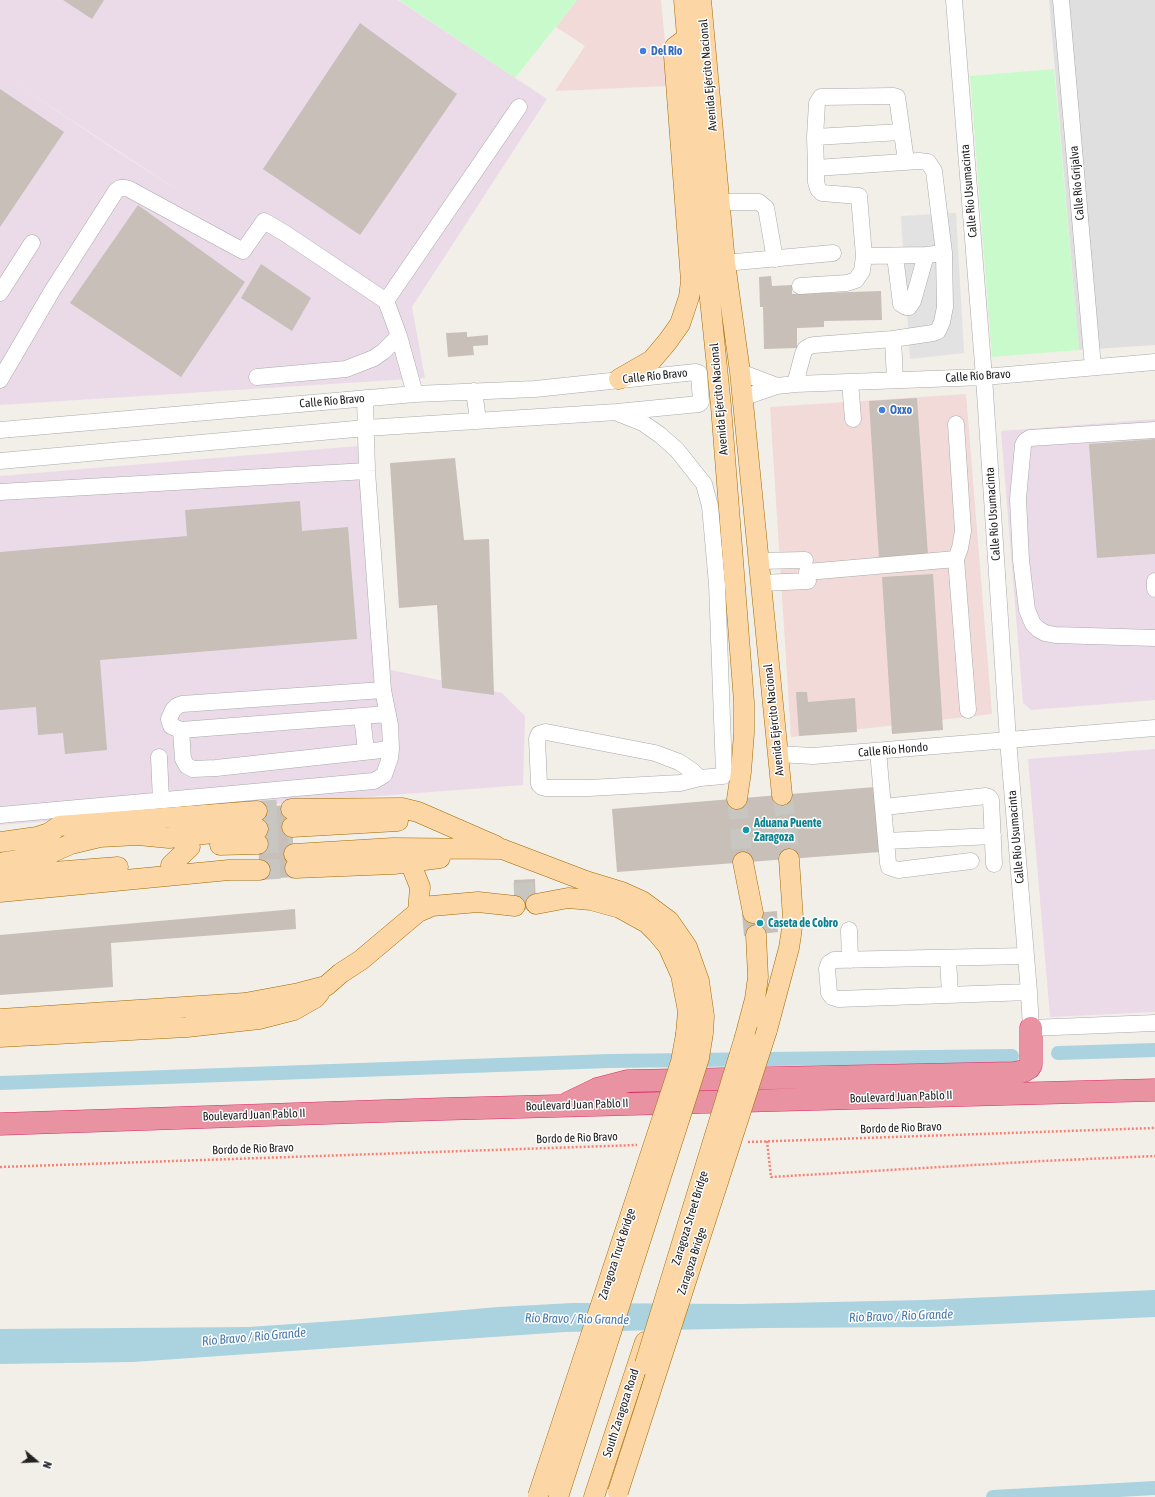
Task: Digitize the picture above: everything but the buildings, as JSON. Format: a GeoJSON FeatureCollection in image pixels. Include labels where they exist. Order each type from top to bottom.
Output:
{"type":"FeatureCollection","features":[{"type":"Feature","properties":{"kind":"highway"},"geometry":{"type":"LineString","coordinates":[[562,1106],[597,1089],[628,1081],[1014,1073],[1024,1071],[1031,1065],[1031,1028]]}},
{"type":"Feature","properties":{"kind":"highway","name":"Boulevard Juan Pablo II"},"geometry":{"type":"LineString","coordinates":[[0,1124],[562,1106],[1155,1090]]}},
{"type":"Feature","properties":{"kind":"main road","name":"Avenida Ejército Nacional"},"geometry":{"type":"LineString","coordinates":[[684,0],[703,231],[721,406],[744,702],[744,733],[737,799]]}},
{"type":"Feature","properties":{"kind":"main road","name":"Avenida Ejército Nacional"},"geometry":{"type":"LineString","coordinates":[[701,0],[725,263],[740,372],[782,795]]}},
{"type":"Feature","properties":{"kind":"main road"},"geometry":{"type":"LineString","coordinates":[[619,380],[652,360],[680,324],[689,297],[691,281],[674,56],[675,47],[687,38]]}},
{"type":"Feature","properties":{"kind":"main road"},"geometry":{"type":"LineString","coordinates":[[703,231],[720,292],[732,390],[736,395],[742,398]]}},
{"type":"Feature","properties":{"kind":"main road"},"geometry":{"type":"LineString","coordinates":[[293,840],[402,808],[418,812],[502,849],[586,881],[622,892],[642,901],[669,922],[687,947],[693,963],[702,999],[704,1016],[695,1033]]}},
{"type":"Feature","properties":{"kind":"main road"},"geometry":{"type":"LineString","coordinates":[[0,842],[37,837],[49,833],[58,826],[258,842]]}},
{"type":"Feature","properties":{"kind":"main road"},"geometry":{"type":"LineString","coordinates":[[0,863],[46,854],[71,844],[100,837],[138,835],[169,838],[193,834],[258,842]]}},
{"type":"Feature","properties":{"kind":"main road"},"geometry":{"type":"LineString","coordinates":[[169,838],[190,846],[258,842]]}},
{"type":"Feature","properties":{"kind":"main road"},"geometry":{"type":"LineString","coordinates":[[293,840],[393,848],[502,849]]}},
{"type":"Feature","properties":{"kind":"main road"},"geometry":{"type":"LineString","coordinates":[[293,840],[394,864],[502,849]]}},
{"type":"Feature","properties":{"kind":"main road"},"geometry":{"type":"LineString","coordinates":[[0,876],[158,864],[178,865],[258,842]]}},
{"type":"Feature","properties":{"kind":"main road"},"geometry":{"type":"LineString","coordinates":[[0,892],[229,870],[258,842]]}},
{"type":"Feature","properties":{"kind":"main road"},"geometry":{"type":"LineString","coordinates":[[171,865],[190,846]]}},
{"type":"Feature","properties":{"kind":"main road","name":"Zaragoza Bridge"},"geometry":{"type":"LineString","coordinates":[[607,1495],[767,1030],[789,948],[791,935],[793,918],[789,859]]}},
{"type":"Feature","properties":{"kind":"main road"},"geometry":{"type":"LineString","coordinates":[[410,862],[420,887],[418,912]]}},
{"type":"Feature","properties":{"kind":"main road"},"geometry":{"type":"LineString","coordinates":[[743,862],[753,913]]}},
{"type":"Feature","properties":{"kind":"main road"},"geometry":{"type":"LineString","coordinates":[[536,898],[591,900],[620,908],[647,923],[658,933],[668,946],[681,975],[688,1011],[695,1033]]}},
{"type":"Feature","properties":{"kind":"main road"},"geometry":{"type":"LineString","coordinates":[[0,1037],[187,1027],[259,1019],[294,1010],[315,998],[341,973],[361,960],[418,912],[432,906],[514,899]]}},
{"type":"Feature","properties":{"kind":"main road","name":"Zaragoza Street Bridge"},"geometry":{"type":"LineString","coordinates":[[607,1495],[654,1332],[745,1037],[755,999],[758,978],[756,935]]}},
{"type":"Feature","properties":{"kind":"main road"},"geometry":{"type":"LineString","coordinates":[[0,1019],[245,1003],[278,998],[326,986]]}},
{"type":"Feature","properties":{"kind":"main road","name":"Zaragoza Truck Bridge"},"geometry":{"type":"LineString","coordinates":[[558,1495],[699,1058],[695,1033]]}},
{"type":"Feature","properties":{"kind":"main road","name":"Zaragoza Truck Bridge"},"geometry":{"type":"LineString","coordinates":[[537,1497],[680,1062],[695,1033]]}},
{"type":"Feature","properties":{"kind":"street","name":"Calle Río Usumacinta"},"geometry":{"type":"LineString","coordinates":[[954,0],[984,377],[1008,740],[1031,1028]]}},
{"type":"Feature","properties":{"kind":"street","name":"Calle Río Grijalva"},"geometry":{"type":"LineString","coordinates":[[1061,0],[1093,367]]}},
{"type":"Feature","properties":{"kind":"street"},"geometry":{"type":"LineString","coordinates":[[800,286],[847,283],[856,280],[862,271],[864,256],[859,196],[822,193],[818,189],[816,182],[815,137],[817,104],[820,97],[898,97],[901,132],[906,162]]}},
{"type":"Feature","properties":{"kind":"street"},"geometry":{"type":"LineString","coordinates":[[386,301],[519,107]]}},
{"type":"Feature","properties":{"kind":"street"},"geometry":{"type":"LineString","coordinates":[[815,137],[901,132]]}},
{"type":"Feature","properties":{"kind":"street"},"geometry":{"type":"LineString","coordinates":[[795,384],[803,354],[810,346],[893,339],[933,333],[938,331],[940,328],[945,307],[944,253],[934,171],[928,162],[919,160],[816,168]]}},
{"type":"Feature","properties":{"kind":"street"},"geometry":{"type":"LineString","coordinates":[[0,380],[57,284],[116,191],[120,188],[129,189],[243,251],[264,221],[386,301],[399,336],[416,394]]}},
{"type":"Feature","properties":{"kind":"street"},"geometry":{"type":"LineString","coordinates":[[720,202],[759,202],[766,208],[775,258]]}},
{"type":"Feature","properties":{"kind":"street"},"geometry":{"type":"LineString","coordinates":[[0,293],[32,243]]}},
{"type":"Feature","properties":{"kind":"street"},"geometry":{"type":"LineString","coordinates":[[725,263],[833,253]]}},
{"type":"Feature","properties":{"kind":"street"},"geometry":{"type":"LineString","coordinates":[[864,256],[926,255],[944,253]]}},
{"type":"Feature","properties":{"kind":"street"},"geometry":{"type":"LineString","coordinates":[[895,256],[901,304],[909,307],[913,301],[926,255]]}},
{"type":"Feature","properties":{"kind":"street"},"geometry":{"type":"LineString","coordinates":[[257,377],[346,369],[374,358],[384,351],[399,336]]}},
{"type":"Feature","properties":{"kind":"street"},"geometry":{"type":"LineString","coordinates":[[893,339],[895,380]]}},
{"type":"Feature","properties":{"kind":"street","name":"Calle Río Bravo"},"geometry":{"type":"LineString","coordinates":[[742,398],[777,386],[795,384],[984,377],[1155,362]]}},
{"type":"Feature","properties":{"kind":"street","name":"Calle Río Bravo"},"geometry":{"type":"LineString","coordinates":[[0,430],[416,394],[535,389],[696,372],[699,373],[701,402],[699,404],[617,412],[366,428],[0,460]]}},
{"type":"Feature","properties":{"kind":"street","name":"Calle Río Bravo"},"geometry":{"type":"LineString","coordinates":[[740,372],[777,386]]}},
{"type":"Feature","properties":{"kind":"street"},"geometry":{"type":"LineString","coordinates":[[850,382],[853,419]]}},
{"type":"Feature","properties":{"kind":"street"},"geometry":{"type":"LineString","coordinates":[[474,392],[478,420]]}},
{"type":"Feature","properties":{"kind":"street"},"geometry":{"type":"LineString","coordinates":[[0,815],[374,781],[384,775],[390,758],[391,749],[388,714],[383,690],[367,471],[365,398]]}},
{"type":"Feature","properties":{"kind":"street"},"geometry":{"type":"LineString","coordinates":[[617,412],[643,423],[677,450],[704,484],[710,506],[717,584],[724,772],[723,776],[700,778],[680,783],[589,788],[544,788],[539,784],[538,736],[542,732],[655,753],[679,762],[700,778]]}},
{"type":"Feature","properties":{"kind":"street"},"geometry":{"type":"LineString","coordinates":[[956,424],[963,531],[960,548],[956,559],[968,710]]}},
{"type":"Feature","properties":{"kind":"street"},"geometry":{"type":"LineString","coordinates":[[1155,430],[1030,438],[1025,441],[1023,445],[1018,499],[1021,560],[1027,610],[1033,624],[1038,630],[1055,635],[1155,638]]}},
{"type":"Feature","properties":{"kind":"street"},"geometry":{"type":"LineString","coordinates":[[0,492],[367,471]]}},
{"type":"Feature","properties":{"kind":"street"},"geometry":{"type":"LineString","coordinates":[[761,583],[807,571],[956,559]]}},
{"type":"Feature","properties":{"kind":"street"},"geometry":{"type":"LineString","coordinates":[[759,561],[807,571]]}},
{"type":"Feature","properties":{"kind":"street"},"geometry":{"type":"LineString","coordinates":[[1155,582],[1155,589]]}},
{"type":"Feature","properties":{"kind":"street"},"geometry":{"type":"LineString","coordinates":[[383,690],[182,704],[173,710],[169,719],[171,726],[181,730],[388,714]]}},
{"type":"Feature","properties":{"kind":"street"},"geometry":{"type":"LineString","coordinates":[[362,716],[366,751]]}},
{"type":"Feature","properties":{"kind":"street","name":"Calle Río Hondo"},"geometry":{"type":"LineString","coordinates":[[778,754],[813,756],[1155,728]]}},
{"type":"Feature","properties":{"kind":"street"},"geometry":{"type":"LineString","coordinates":[[181,730],[183,759],[187,766],[193,769],[216,768],[391,749]]}},
{"type":"Feature","properties":{"kind":"street"},"geometry":{"type":"LineString","coordinates":[[878,751],[889,867],[895,870],[971,861]]}},
{"type":"Feature","properties":{"kind":"street"},"geometry":{"type":"LineString","coordinates":[[159,756],[161,800]]}},
{"type":"Feature","properties":{"kind":"street"},"geometry":{"type":"LineString","coordinates":[[884,807],[988,796],[991,800],[994,864]]}},
{"type":"Feature","properties":{"kind":"street"},"geometry":{"type":"LineString","coordinates":[[886,841],[993,836]]}},
{"type":"Feature","properties":{"kind":"street"},"geometry":{"type":"LineString","coordinates":[[849,930],[850,960]]}},
{"type":"Feature","properties":{"kind":"street"},"geometry":{"type":"LineString","coordinates":[[1026,956],[834,960],[829,963],[826,969],[829,993],[832,997],[838,999],[1029,992]]}},
{"type":"Feature","properties":{"kind":"street"},"geometry":{"type":"LineString","coordinates":[[948,958],[950,995]]}},
{"type":"Feature","properties":{"kind":"street"},"geometry":{"type":"LineString","coordinates":[[1031,1028],[1155,1023]]}},
{"type":"Feature","properties":{"kind":"path","name":"Bordo de Rio Bravo"},"geometry":{"type":"LineString","coordinates":[[743,1142],[1155,1128]]}},
{"type":"Feature","properties":{"kind":"path"},"geometry":{"type":"LineString","coordinates":[[767,1141],[771,1177],[1155,1156]]}},
{"type":"Feature","properties":{"kind":"path","name":"Bordo de Rio Bravo"},"geometry":{"type":"LineString","coordinates":[[0,1167],[639,1145]]}},
{"type":"Feature","properties":{"kind":"shaded area"},"geometry":{"type":"Polygon","coordinates":[[[0,0],[398,0],[547,99],[412,307],[425,378],[0,405],[0,0]],[[3,75],[123,155],[185,195],[3,75]]]}},
{"type":"Feature","properties":{"kind":"shaded area"},"geometry":{"type":"Polygon","coordinates":[[[577,0],[661,0],[669,86],[555,91],[585,46],[556,27],[577,0]]]}},
{"type":"Feature","properties":{"kind":"shaded area"},"geometry":{"type":"Polygon","coordinates":[[[1049,0],[1155,0],[1155,345],[1079,350],[1049,0]]]}},
{"type":"Feature","properties":{"kind":"shaded area"},"geometry":{"type":"Polygon","coordinates":[[[956,213],[964,353],[910,359],[901,216],[956,213]]]}},
{"type":"Feature","properties":{"kind":"shaded area"},"geometry":{"type":"Polygon","coordinates":[[[966,394],[992,714],[791,737],[770,407],[966,394]]]}},
{"type":"Feature","properties":{"kind":"shaded area"},"geometry":{"type":"Polygon","coordinates":[[[1155,419],[1155,700],[1031,710],[1023,703],[1001,431],[1155,419]]]}},
{"type":"Feature","properties":{"kind":"shaded area"},"geometry":{"type":"Polygon","coordinates":[[[370,445],[391,670],[502,693],[525,716],[523,785],[0,825],[0,476],[370,445]]]}},
{"type":"Feature","properties":{"kind":"shaded area"},"geometry":{"type":"Polygon","coordinates":[[[1155,749],[1155,1012],[1050,1017],[1028,759],[1155,749]]]}},
{"type":"Feature","properties":{"kind":"green space"},"geometry":{"type":"Polygon","coordinates":[[[399,0],[577,0],[515,78],[399,0]]]}},
{"type":"Feature","properties":{"kind":"green space"},"geometry":{"type":"Polygon","coordinates":[[[1054,69],[1079,350],[992,357],[970,76],[1054,69]]]}},
{"type":"Feature","properties":{"kind":"water","name":"Río Bravo / Rio Grande"},"geometry":{"type":"Polygon","coordinates":[[[1155,1290],[1155,1317],[930,1327],[765,1328],[565,1332],[133,1362],[0,1364],[0,1329],[249,1327],[498,1307],[573,1303],[741,1304],[923,1300],[1155,1290]]]}},
{"type":"Feature","properties":{"kind":"waterway"},"geometry":{"type":"LineString","coordinates":[[1058,1053],[1155,1050]]}},
{"type":"Feature","properties":{"kind":"waterway"},"geometry":{"type":"LineString","coordinates":[[0,1083],[609,1061],[1012,1056]]}},
{"type":"Feature","properties":{"kind":"waterway"},"geometry":{"type":"LineString","coordinates":[[993,1497],[1155,1488]]}},
{"type":"Feature","properties":{"kind":"tunnel"},"geometry":{"type":"LineString","coordinates":[[782,795],[787,824],[789,859]]}},
{"type":"Feature","properties":{"kind":"tunnel"},"geometry":{"type":"LineString","coordinates":[[737,799],[743,862]]}},
{"type":"Feature","properties":{"kind":"tunnel"},"geometry":{"type":"LineString","coordinates":[[257,811],[291,809]]}},
{"type":"Feature","properties":{"kind":"tunnel"},"geometry":{"type":"LineString","coordinates":[[258,829],[292,827]]}},
{"type":"Feature","properties":{"kind":"tunnel"},"geometry":{"type":"LineString","coordinates":[[258,844],[293,842]]}},
{"type":"Feature","properties":{"kind":"tunnel"},"geometry":{"type":"LineString","coordinates":[[260,870],[295,868]]}},
{"type":"Feature","properties":{"kind":"tunnel"},"geometry":{"type":"LineString","coordinates":[[514,893],[535,892]]}},
{"type":"Feature","properties":{"kind":"place","name":"Del Rio"},"geometry":{"type":"Point","coordinates":[643,51]}},
{"type":"Feature","properties":{"kind":"place","name":"Oxxo"},"geometry":{"type":"Point","coordinates":[882,410]}},
{"type":"Feature","properties":{"kind":"place","name":"Aduana Puente Zaragoza"},"geometry":{"type":"Point","coordinates":[746,830]}},
{"type":"Feature","properties":{"kind":"place","name":"Caseta de Cobro"},"geometry":{"type":"Point","coordinates":[760,923]}}]}
